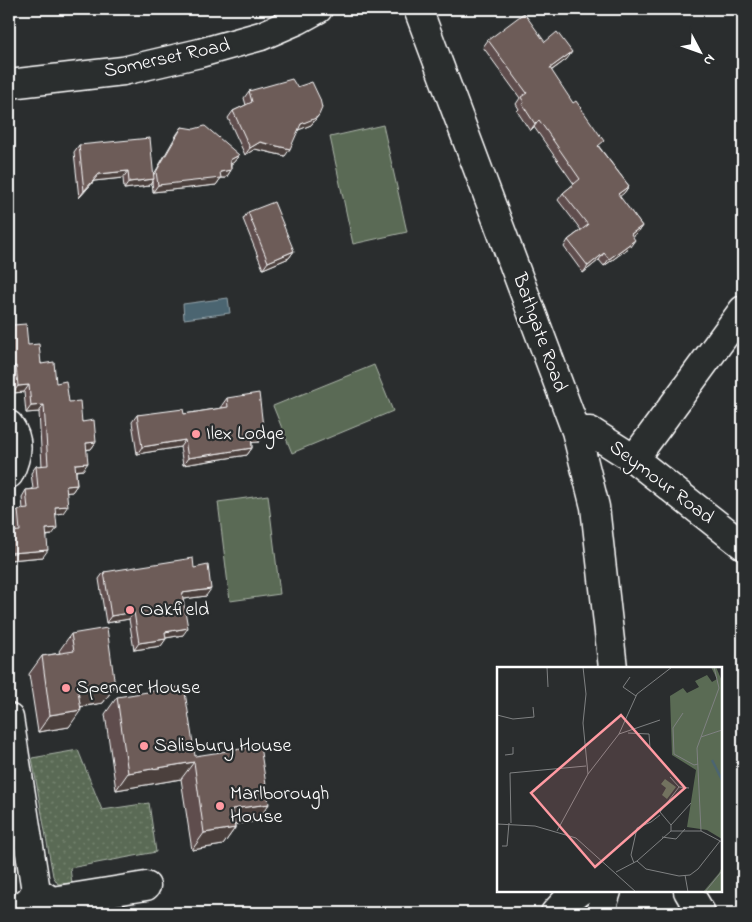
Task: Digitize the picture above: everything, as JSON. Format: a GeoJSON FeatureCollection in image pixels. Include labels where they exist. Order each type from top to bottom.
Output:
{"type":"FeatureCollection","features":[{"type":"Feature","properties":{"kind":"street","name":"Somerset Road"},"geometry":{"type":"LineString","coordinates":[[9,84],[123,71],[200,54],[261,36],[318,9]]}},
{"type":"Feature","properties":{"kind":"street","name":"Bathgate Road"},"geometry":{"type":"LineString","coordinates":[[418,9],[576,432],[595,507],[613,667]]}},
{"type":"Feature","properties":{"kind":"street"},"geometry":{"type":"LineString","coordinates":[[634,459],[743,310]]}},
{"type":"Feature","properties":{"kind":"street"},"geometry":{"type":"LineString","coordinates":[[9,425],[16,438],[18,451],[9,474]]}},
{"type":"Feature","properties":{"kind":"street","name":"Seymour Road"},"geometry":{"type":"LineString","coordinates":[[576,432],[590,431],[634,459],[743,545]]}},
{"type":"Feature","properties":{"kind":"street"},"geometry":{"type":"LineString","coordinates":[[9,718],[36,891],[30,900],[13,913]]}},
{"type":"Feature","properties":{"kind":"street"},"geometry":{"type":"LineString","coordinates":[[36,891],[52,901],[146,886]]}},
{"type":"Feature","properties":{"kind":"street"},"geometry":{"type":"LineString","coordinates":[[555,913],[567,900],[579,892]]}},
{"type":"Feature","properties":{"kind":"street"},"geometry":{"type":"LineString","coordinates":[[600,913],[607,892]]}},
{"type":"Feature","properties":{"kind":"street"},"geometry":{"type":"LineString","coordinates":[[689,892],[701,913]]}},
{"type":"Feature","properties":{"kind":"green space"},"geometry":{"type":"Polygon","coordinates":[[[383,125],[407,232],[353,244],[330,137],[383,125]]]}},
{"type":"Feature","properties":{"kind":"green space"},"geometry":{"type":"Polygon","coordinates":[[[374,365],[393,411],[292,453],[273,406],[374,365]]]}},
{"type":"Feature","properties":{"kind":"green space"},"geometry":{"type":"Polygon","coordinates":[[[268,495],[280,594],[230,601],[218,502],[268,495]]]}},
{"type":"Feature","properties":{"kind":"green space"},"geometry":{"type":"Polygon","coordinates":[[[78,750],[102,810],[149,803],[156,852],[70,868],[72,883],[58,884],[53,876],[32,758],[78,750]]]}},
{"type":"Feature","properties":{"kind":"water"},"geometry":{"type":"Polygon","coordinates":[[[228,298],[230,313],[184,319],[183,304],[228,298]]]}},
{"type":"Feature","properties":{"kind":"building"},"geometry":{"type":"Polygon","coordinates":[[[524,13],[545,42],[557,32],[572,52],[550,68],[573,103],[576,101],[604,141],[598,146],[629,186],[618,194],[642,226],[631,234],[635,240],[609,259],[604,253],[588,266],[568,240],[588,225],[563,193],[580,179],[539,120],[535,124],[522,104],[524,103],[521,97],[527,93],[488,40],[524,13]]]}},
{"type":"Feature","properties":{"kind":"building"},"geometry":{"type":"Polygon","coordinates":[[[292,79],[297,87],[312,82],[322,108],[319,115],[301,124],[290,149],[260,142],[250,148],[233,111],[252,102],[249,91],[292,79]]]}},
{"type":"Feature","properties":{"kind":"building"},"geometry":{"type":"Polygon","coordinates":[[[205,126],[239,155],[230,160],[231,170],[220,172],[221,178],[158,185],[156,172],[182,127],[194,129],[205,126]]]}},
{"type":"Feature","properties":{"kind":"building"},"geometry":{"type":"Polygon","coordinates":[[[150,138],[154,179],[129,182],[128,171],[99,174],[84,191],[79,145],[150,138]]]}},
{"type":"Feature","properties":{"kind":"building"},"geometry":{"type":"Polygon","coordinates":[[[274,202],[294,251],[268,262],[248,212],[274,202]]]}},
{"type":"Feature","properties":{"kind":"building"},"geometry":{"type":"Polygon","coordinates":[[[9,305],[12,305],[13,325],[26,324],[28,345],[39,344],[41,364],[54,362],[56,383],[66,381],[69,402],[80,401],[82,422],[94,420],[96,442],[86,443],[88,463],[75,464],[77,485],[66,486],[68,506],[55,507],[57,528],[46,529],[48,550],[11,553],[9,532],[20,531],[18,510],[28,509],[26,490],[38,489],[36,466],[48,465],[44,405],[31,406],[29,385],[18,386],[16,366],[9,366],[9,305]]]}},
{"type":"Feature","properties":{"kind":"building","name":"Ilex Lodge"},"geometry":{"type":"Polygon","coordinates":[[[259,393],[264,435],[251,436],[252,448],[188,458],[185,440],[142,447],[137,415],[183,409],[184,414],[228,407],[227,398],[259,393]]]}},
{"type":"Feature","properties":{"kind":"building","name":"Oakfield"},"geometry":{"type":"Polygon","coordinates":[[[193,558],[194,568],[208,565],[211,589],[182,593],[188,628],[165,632],[166,639],[139,643],[134,612],[111,616],[104,572],[193,558]]]}},
{"type":"Feature","properties":{"kind":"building","name":"Spencer House"},"geometry":{"type":"Polygon","coordinates":[[[107,628],[115,686],[78,691],[81,710],[50,715],[42,656],[74,651],[71,634],[107,628]]]}},
{"type":"Feature","properties":{"kind":"building"},"geometry":{"type":"Polygon","coordinates":[[[184,686],[195,756],[260,746],[269,804],[232,809],[235,828],[204,833],[194,762],[128,773],[117,697],[184,686]]]}},
{"type":"Feature","properties":{"kind":"building"},"geometry":{"type":"Polygon","coordinates":[[[135,906],[136,913],[88,913],[135,906]]]}},
{"type":"Feature","properties":{"kind":"place","name":"Ilex Lodge"},"geometry":{"type":"Point","coordinates":[196,434]}},
{"type":"Feature","properties":{"kind":"place","name":"Oakfield"},"geometry":{"type":"Point","coordinates":[130,610]}},
{"type":"Feature","properties":{"kind":"place","name":"Spencer House"},"geometry":{"type":"Point","coordinates":[66,688]}},
{"type":"Feature","properties":{"kind":"place","name":"Salisbury House"},"geometry":{"type":"Point","coordinates":[144,746]}},
{"type":"Feature","properties":{"kind":"place","name":"Marlborough House"},"geometry":{"type":"Point","coordinates":[220,806]}}]}
